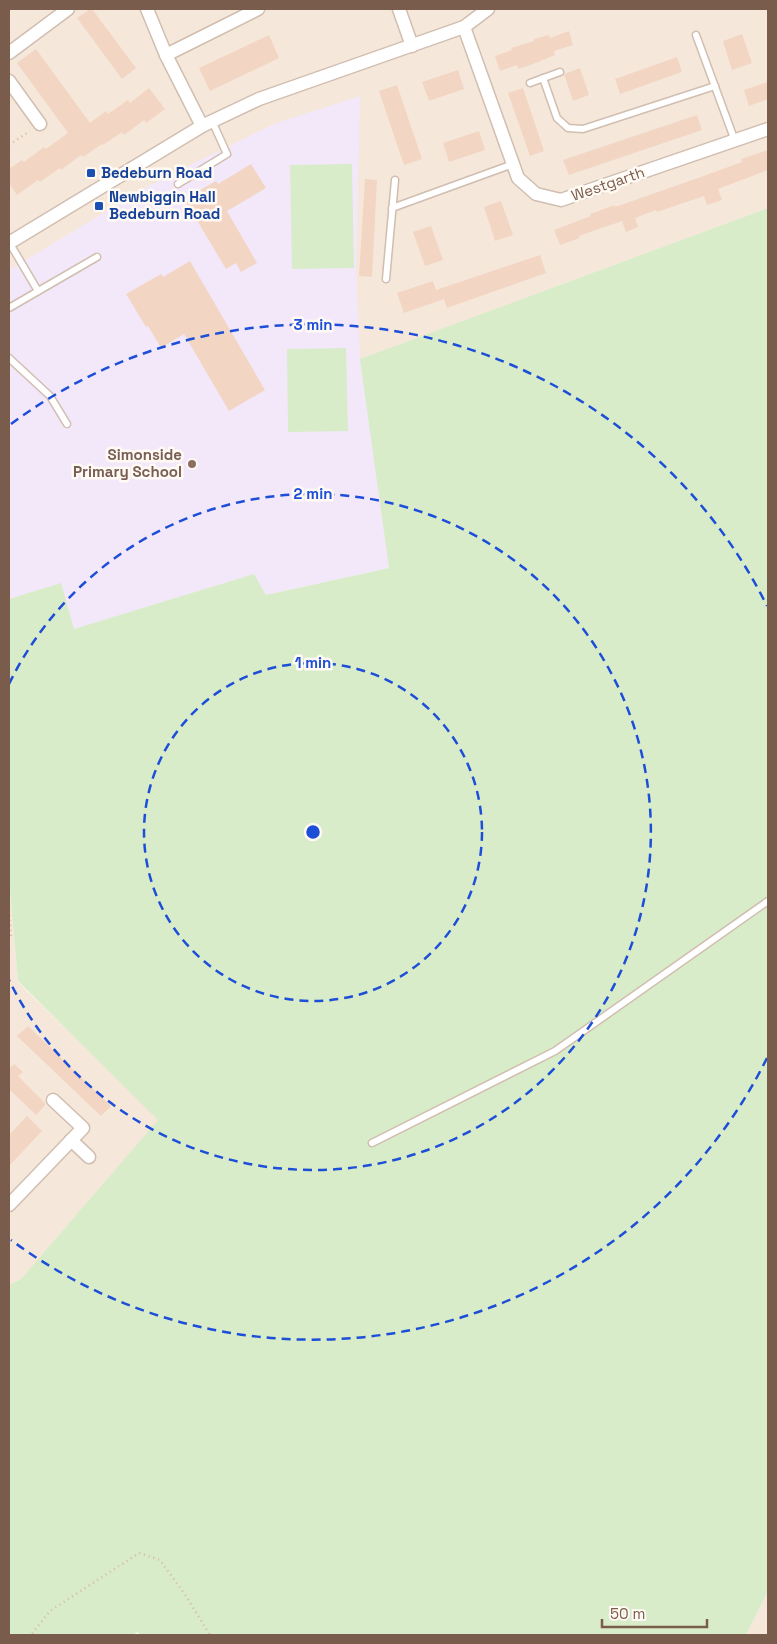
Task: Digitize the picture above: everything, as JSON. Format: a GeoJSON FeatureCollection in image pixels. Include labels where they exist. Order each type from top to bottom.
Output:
{"type":"FeatureCollection","features":[{"type":"Feature","properties":{"kind":"street"},"geometry":{"type":"LineString","coordinates":[[9,53],[68,9]]}},
{"type":"Feature","properties":{"kind":"street"},"geometry":{"type":"LineString","coordinates":[[147,9],[166,56],[207,124]]}},
{"type":"Feature","properties":{"kind":"street"},"geometry":{"type":"LineString","coordinates":[[166,56],[258,9]]}},
{"type":"Feature","properties":{"kind":"street"},"geometry":{"type":"LineString","coordinates":[[399,9],[412,46]]}},
{"type":"Feature","properties":{"kind":"street"},"geometry":{"type":"LineString","coordinates":[[9,243],[207,124],[259,99],[464,27],[488,9]]}},
{"type":"Feature","properties":{"kind":"street","name":"Westgarth"},"geometry":{"type":"LineString","coordinates":[[464,27],[518,178],[536,194],[561,200],[768,129]]}},
{"type":"Feature","properties":{"kind":"street"},"geometry":{"type":"LineString","coordinates":[[9,81],[40,124]]}},
{"type":"Feature","properties":{"kind":"street"},"geometry":{"type":"LineString","coordinates":[[9,1205],[83,1128],[53,1100]]}},
{"type":"Feature","properties":{"kind":"street"},"geometry":{"type":"LineString","coordinates":[[71,1140],[89,1157]]}},
{"type":"Feature","properties":{"kind":"lane"},"geometry":{"type":"LineString","coordinates":[[696,35],[735,140]]}},
{"type":"Feature","properties":{"kind":"lane"},"geometry":{"type":"LineString","coordinates":[[530,83],[560,72]]}},
{"type":"Feature","properties":{"kind":"lane"},"geometry":{"type":"LineString","coordinates":[[543,78],[557,118],[568,128],[583,129],[715,86]]}},
{"type":"Feature","properties":{"kind":"lane"},"geometry":{"type":"LineString","coordinates":[[178,184],[227,154],[207,124]]}},
{"type":"Feature","properties":{"kind":"lane"},"geometry":{"type":"LineString","coordinates":[[392,208],[513,164]]}},
{"type":"Feature","properties":{"kind":"lane"},"geometry":{"type":"LineString","coordinates":[[386,279],[395,180]]}},
{"type":"Feature","properties":{"kind":"lane"},"geometry":{"type":"LineString","coordinates":[[9,243],[38,291]]}},
{"type":"Feature","properties":{"kind":"lane"},"geometry":{"type":"LineString","coordinates":[[9,308],[97,257]]}},
{"type":"Feature","properties":{"kind":"lane"},"geometry":{"type":"LineString","coordinates":[[9,358],[50,396],[67,424]]}},
{"type":"Feature","properties":{"kind":"lane"},"geometry":{"type":"LineString","coordinates":[[372,1143],[555,1051],[768,901]]}},
{"type":"Feature","properties":{"kind":"path"},"geometry":{"type":"LineString","coordinates":[[9,145],[40,124]]}},
{"type":"Feature","properties":{"kind":"path"},"geometry":{"type":"LineString","coordinates":[[9,910],[9,939]]}},
{"type":"Feature","properties":{"kind":"path"},"geometry":{"type":"LineString","coordinates":[[28,1635],[31,1635],[50,1611],[139,1554],[160,1560],[184,1593],[210,1635]]}},
{"type":"Feature","properties":{"kind":"shaded area"},"geometry":{"type":"Polygon","coordinates":[[[9,9],[768,9],[768,208],[361,359],[389,568],[254,574],[74,629],[9,599],[9,9]]]}},
{"type":"Feature","properties":{"kind":"shaded area","name":"Simonside Primary School"},"geometry":{"type":"Polygon","coordinates":[[[360,96],[356,270],[360,359],[389,568],[266,595],[254,574],[74,629],[9,599],[9,270],[150,185],[274,124],[360,96]]]}},
{"type":"Feature","properties":{"kind":"shaded area"},"geometry":{"type":"Polygon","coordinates":[[[9,881],[18,982],[159,1120],[21,1279],[9,1285],[9,881]]]}},
{"type":"Feature","properties":{"kind":"shaded area"},"geometry":{"type":"Polygon","coordinates":[[[768,1591],[768,1635],[746,1635],[768,1591]]]}},
{"type":"Feature","properties":{"kind":"green space"},"geometry":{"type":"Polygon","coordinates":[[[352,164],[354,268],[292,269],[290,165],[352,164]]]}},
{"type":"Feature","properties":{"kind":"green space"},"geometry":{"type":"Polygon","coordinates":[[[768,208],[768,1591],[746,1635],[140,1635],[138,1632],[132,1635],[9,1635],[9,1285],[21,1279],[158,1120],[18,981],[9,881],[9,599],[61,583],[74,629],[254,574],[266,595],[389,568],[360,359],[768,208]]]}},
{"type":"Feature","properties":{"kind":"green space"},"geometry":{"type":"Polygon","coordinates":[[[346,348],[348,431],[288,432],[287,349],[346,348]]]}},
{"type":"Feature","properties":{"kind":"building"},"geometry":{"type":"Polygon","coordinates":[[[92,9],[136,68],[122,79],[77,18],[92,9]]]}},
{"type":"Feature","properties":{"kind":"building"},"geometry":{"type":"Polygon","coordinates":[[[569,31],[573,45],[554,51],[555,55],[533,64],[518,69],[517,65],[500,71],[495,56],[512,50],[511,48],[534,41],[534,39],[549,35],[550,38],[569,31]]]}},
{"type":"Feature","properties":{"kind":"building"},"geometry":{"type":"Polygon","coordinates":[[[742,34],[752,63],[732,70],[723,41],[742,34]]]}},
{"type":"Feature","properties":{"kind":"building"},"geometry":{"type":"Polygon","coordinates":[[[269,35],[279,58],[210,91],[199,68],[269,35]]]}},
{"type":"Feature","properties":{"kind":"building"},"geometry":{"type":"Polygon","coordinates":[[[36,49],[90,123],[106,111],[108,114],[128,100],[130,103],[149,88],[165,109],[146,123],[144,120],[124,135],[122,132],[83,157],[81,155],[61,170],[60,168],[40,182],[38,180],[17,195],[9,183],[9,169],[22,160],[24,162],[44,147],[46,149],[68,133],[17,63],[36,49]]]}},
{"type":"Feature","properties":{"kind":"building"},"geometry":{"type":"Polygon","coordinates":[[[677,57],[682,72],[620,94],[615,79],[677,57]]]}},
{"type":"Feature","properties":{"kind":"building"},"geometry":{"type":"Polygon","coordinates":[[[580,68],[589,95],[573,101],[564,74],[580,68]]]}},
{"type":"Feature","properties":{"kind":"building"},"geometry":{"type":"Polygon","coordinates":[[[458,70],[464,89],[429,101],[422,82],[458,70]]]}},
{"type":"Feature","properties":{"kind":"building"},"geometry":{"type":"Polygon","coordinates":[[[768,82],[768,99],[749,106],[744,90],[768,82]]]}},
{"type":"Feature","properties":{"kind":"building"},"geometry":{"type":"Polygon","coordinates":[[[397,85],[422,159],[404,165],[379,91],[397,85]]]}},
{"type":"Feature","properties":{"kind":"building"},"geometry":{"type":"Polygon","coordinates":[[[523,88],[544,151],[530,156],[508,93],[523,88]]]}},
{"type":"Feature","properties":{"kind":"building"},"geometry":{"type":"Polygon","coordinates":[[[697,115],[702,130],[569,175],[563,160],[697,115]]]}},
{"type":"Feature","properties":{"kind":"building"},"geometry":{"type":"Polygon","coordinates":[[[479,131],[485,150],[449,162],[443,143],[479,131]]]}},
{"type":"Feature","properties":{"kind":"building"},"geometry":{"type":"Polygon","coordinates":[[[768,150],[768,170],[718,189],[722,200],[707,205],[704,196],[635,218],[638,227],[626,232],[622,221],[579,236],[580,238],[560,245],[554,230],[591,216],[590,214],[698,178],[742,162],[741,159],[768,150]]]}},
{"type":"Feature","properties":{"kind":"building"},"geometry":{"type":"Polygon","coordinates":[[[251,164],[266,188],[227,211],[257,263],[241,272],[236,263],[226,269],[186,202],[202,193],[200,190],[216,181],[218,184],[251,164]]]}},
{"type":"Feature","properties":{"kind":"building"},"geometry":{"type":"Polygon","coordinates":[[[365,179],[377,180],[372,277],[359,276],[365,179]]]}},
{"type":"Feature","properties":{"kind":"building"},"geometry":{"type":"Polygon","coordinates":[[[501,201],[513,235],[495,241],[484,207],[501,201]]]}},
{"type":"Feature","properties":{"kind":"building"},"geometry":{"type":"Polygon","coordinates":[[[431,226],[443,260],[425,266],[413,232],[431,226]]]}},
{"type":"Feature","properties":{"kind":"building"},"geometry":{"type":"Polygon","coordinates":[[[540,255],[546,273],[447,308],[444,299],[404,313],[397,293],[433,281],[436,290],[540,255]]]}},
{"type":"Feature","properties":{"kind":"building"},"geometry":{"type":"Polygon","coordinates":[[[190,261],[265,390],[229,411],[184,334],[161,348],[126,294],[161,274],[163,277],[190,261]]]}},
{"type":"Feature","properties":{"kind":"building"},"geometry":{"type":"Polygon","coordinates":[[[28,1026],[111,1106],[101,1116],[17,1036],[28,1026]]]}},
{"type":"Feature","properties":{"kind":"building"},"geometry":{"type":"Polygon","coordinates":[[[14,1064],[23,1072],[18,1076],[46,1104],[36,1115],[9,1089],[9,1067],[14,1064]]]}},
{"type":"Feature","properties":{"kind":"building"},"geometry":{"type":"Polygon","coordinates":[[[27,1116],[42,1131],[9,1166],[9,1135],[27,1116]]]}},
{"type":"Feature","properties":{"kind":"place","name":"Bedeburn Road"},"geometry":{"type":"Point","coordinates":[91,173]}},
{"type":"Feature","properties":{"kind":"place","name":"Newbiggin Hall Bedeburn Road"},"geometry":{"type":"Point","coordinates":[99,206]}},
{"type":"Feature","properties":{"kind":"place","name":"Simonside Primary School"},"geometry":{"type":"Point","coordinates":[192,464]}}]}
